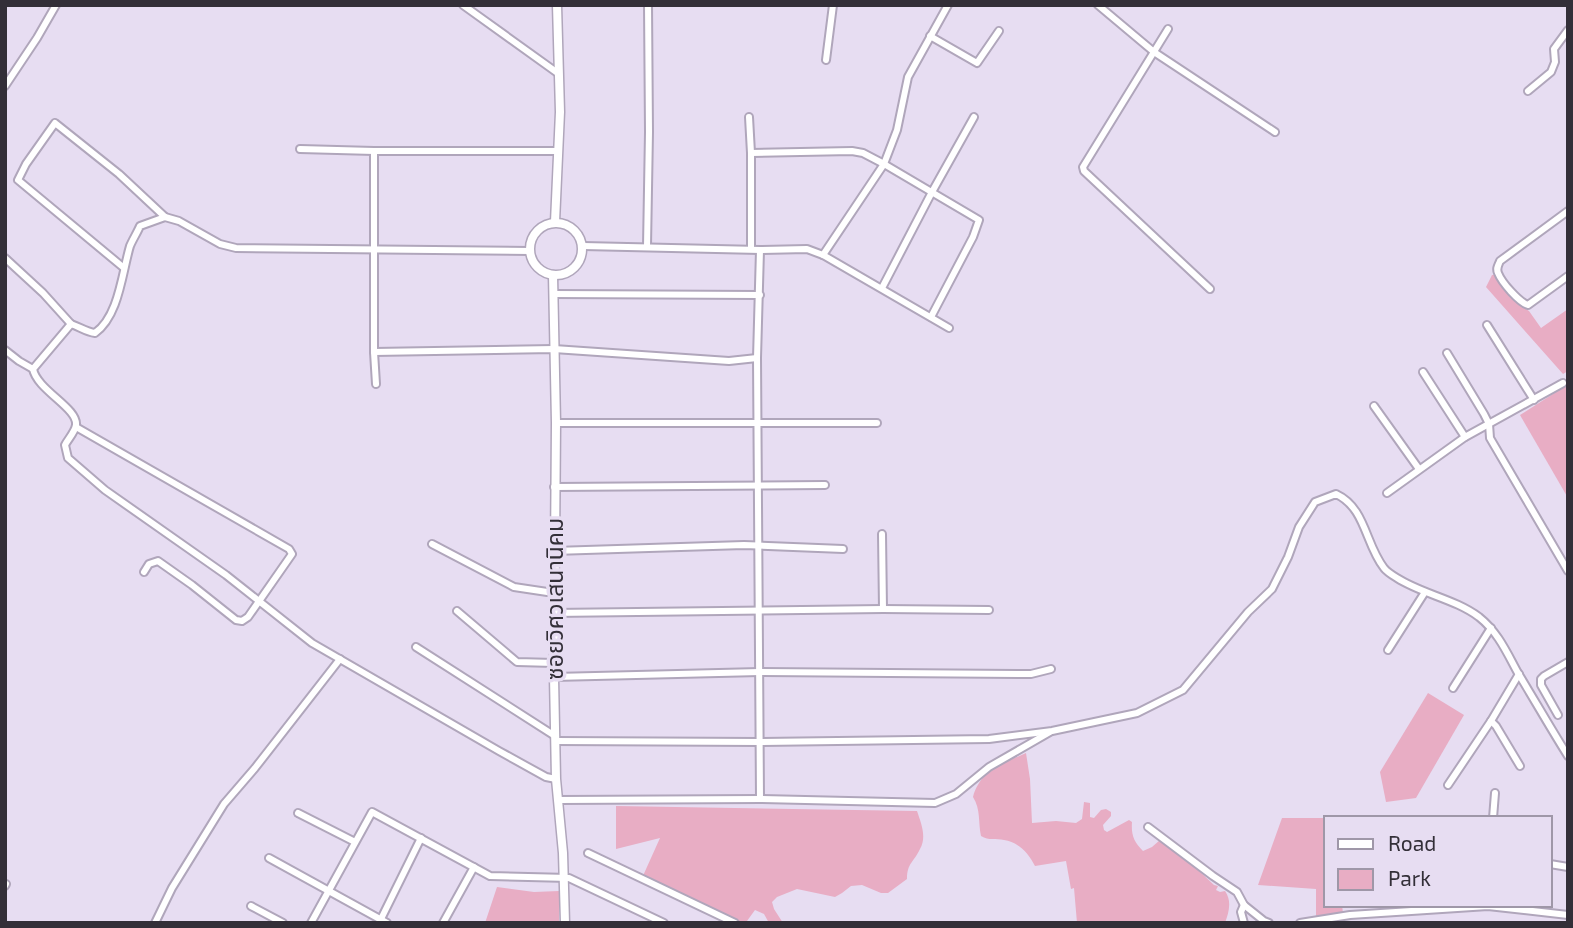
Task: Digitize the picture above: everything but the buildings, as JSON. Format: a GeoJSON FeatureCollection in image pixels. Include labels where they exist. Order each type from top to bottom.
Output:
{"type":"FeatureCollection","features":[{"type":"Feature","properties":{"kind":"street"},"geometry":{"type":"LineString","coordinates":[[5,86],[56,5]]}},
{"type":"Feature","properties":{"kind":"street"},"geometry":{"type":"LineString","coordinates":[[463,5],[559,74]]}},
{"type":"Feature","properties":{"kind":"street"},"geometry":{"type":"LineString","coordinates":[[555,222],[559,74],[557,5]]}},
{"type":"Feature","properties":{"kind":"street"},"geometry":{"type":"LineString","coordinates":[[647,246],[648,5]]}},
{"type":"Feature","properties":{"kind":"street"},"geometry":{"type":"LineString","coordinates":[[826,60],[833,5]]}},
{"type":"Feature","properties":{"kind":"street"},"geometry":{"type":"LineString","coordinates":[[823,255],[884,164],[897,130],[908,77],[948,5]]}},
{"type":"Feature","properties":{"kind":"street"},"geometry":{"type":"LineString","coordinates":[[1098,5],[1154,52],[1275,132]]}},
{"type":"Feature","properties":{"kind":"street"},"geometry":{"type":"LineString","coordinates":[[1168,29],[1083,167],[1084,171],[1210,289]]}},
{"type":"Feature","properties":{"kind":"street"},"geometry":{"type":"LineString","coordinates":[[1528,91],[1551,72],[1555,62],[1554,49],[1568,30]]}},
{"type":"Feature","properties":{"kind":"street"},"geometry":{"type":"LineString","coordinates":[[930,36],[977,63],[999,31]]}},
{"type":"Feature","properties":{"kind":"street"},"geometry":{"type":"LineString","coordinates":[[749,117],[751,249]]}},
{"type":"Feature","properties":{"kind":"street"},"geometry":{"type":"LineString","coordinates":[[882,288],[975,117]]}},
{"type":"Feature","properties":{"kind":"street"},"geometry":{"type":"LineString","coordinates":[[124,268],[18,180],[26,164],[55,124],[119,174],[165,217],[179,221],[220,244],[236,248],[530,251]]}},
{"type":"Feature","properties":{"kind":"street"},"geometry":{"type":"LineString","coordinates":[[300,149],[558,151]]}},
{"type":"Feature","properties":{"kind":"street"},"geometry":{"type":"LineString","coordinates":[[374,151],[376,384]]}},
{"type":"Feature","properties":{"kind":"street"},"geometry":{"type":"LineString","coordinates":[[751,153],[863,153],[972,214],[980,222],[932,317]]}},
{"type":"Feature","properties":{"kind":"street"},"geometry":{"type":"LineString","coordinates":[[1568,211],[1500,261],[1497,267],[1498,273],[1517,298],[1528,305],[1568,276]]}},
{"type":"Feature","properties":{"kind":"street"},"geometry":{"type":"LineString","coordinates":[[5,258],[43,293],[71,324],[95,333],[110,317],[131,243],[140,226],[165,217]]}},
{"type":"Feature","properties":{"kind":"street"},"geometry":{"type":"LineString","coordinates":[[555,222],[570,226],[581,238],[583,246],[580,261],[575,268],[553,275],[537,267],[532,259],[530,242],[539,228],[555,222]]}},
{"type":"Feature","properties":{"kind":"street"},"geometry":{"type":"LineString","coordinates":[[583,246],[807,249],[823,255],[949,328]]}},
{"type":"Feature","properties":{"kind":"street"},"geometry":{"type":"LineString","coordinates":[[760,250],[757,358],[760,799]]}},
{"type":"Feature","properties":{"kind":"street","name":"ซอยวิศวเสนานิคม"},"geometry":{"type":"LineString","coordinates":[[553,275],[555,738],[565,923]]}},
{"type":"Feature","properties":{"kind":"street"},"geometry":{"type":"LineString","coordinates":[[553,294],[760,295]]}},
{"type":"Feature","properties":{"kind":"street"},"geometry":{"type":"LineString","coordinates":[[71,324],[33,369],[41,385],[61,401],[76,422],[76,427],[65,444],[68,458],[105,490],[226,575],[312,643],[499,751],[546,777],[556,779]]}},
{"type":"Feature","properties":{"kind":"street"},"geometry":{"type":"LineString","coordinates":[[1487,325],[1534,400]]}},
{"type":"Feature","properties":{"kind":"street"},"geometry":{"type":"LineString","coordinates":[[374,352],[554,349],[729,361],[757,358]]}},
{"type":"Feature","properties":{"kind":"street"},"geometry":{"type":"LineString","coordinates":[[5,350],[33,369]]}},
{"type":"Feature","properties":{"kind":"street"},"geometry":{"type":"LineString","coordinates":[[1447,353],[1485,414],[1490,438],[1568,571]]}},
{"type":"Feature","properties":{"kind":"street"},"geometry":{"type":"LineString","coordinates":[[1423,372],[1465,436]]}},
{"type":"Feature","properties":{"kind":"street"},"geometry":{"type":"LineString","coordinates":[[1387,493],[1465,436],[1563,383]]}},
{"type":"Feature","properties":{"kind":"street"},"geometry":{"type":"LineString","coordinates":[[1374,406],[1419,469]]}},
{"type":"Feature","properties":{"kind":"street"},"geometry":{"type":"LineString","coordinates":[[555,422],[877,423]]}},
{"type":"Feature","properties":{"kind":"street"},"geometry":{"type":"LineString","coordinates":[[76,427],[292,554],[248,617],[238,621],[158,561],[149,564],[144,572]]}},
{"type":"Feature","properties":{"kind":"street"},"geometry":{"type":"LineString","coordinates":[[554,487],[825,485]]}},
{"type":"Feature","properties":{"kind":"street"},"geometry":{"type":"LineString","coordinates":[[416,647],[555,738],[760,742],[989,739],[1052,731],[1137,713],[1183,690],[1248,612],[1272,589],[1299,527],[1315,502],[1336,494],[1346,499],[1361,519],[1371,546],[1385,570],[1403,582],[1477,616],[1491,628],[1568,756]]}},
{"type":"Feature","properties":{"kind":"street"},"geometry":{"type":"LineString","coordinates":[[882,534],[883,609]]}},
{"type":"Feature","properties":{"kind":"street"},"geometry":{"type":"LineString","coordinates":[[432,544],[514,587],[554,593]]}},
{"type":"Feature","properties":{"kind":"street"},"geometry":{"type":"LineString","coordinates":[[554,551],[759,546],[843,549]]}},
{"type":"Feature","properties":{"kind":"street"},"geometry":{"type":"LineString","coordinates":[[1388,650],[1425,592]]}},
{"type":"Feature","properties":{"kind":"street"},"geometry":{"type":"LineString","coordinates":[[554,613],[989,610]]}},
{"type":"Feature","properties":{"kind":"street"},"geometry":{"type":"LineString","coordinates":[[457,611],[517,662],[554,663]]}},
{"type":"Feature","properties":{"kind":"street"},"geometry":{"type":"LineString","coordinates":[[1453,688],[1491,628]]}},
{"type":"Feature","properties":{"kind":"street"},"geometry":{"type":"LineString","coordinates":[[155,923],[172,888],[224,804],[340,659]]}},
{"type":"Feature","properties":{"kind":"street"},"geometry":{"type":"LineString","coordinates":[[1558,715],[1541,685],[1541,680],[1568,662]]}},
{"type":"Feature","properties":{"kind":"street"},"geometry":{"type":"LineString","coordinates":[[554,677],[760,672],[1031,674],[1051,669]]}},
{"type":"Feature","properties":{"kind":"street"},"geometry":{"type":"LineString","coordinates":[[1448,785],[1519,674]]}},
{"type":"Feature","properties":{"kind":"street"},"geometry":{"type":"LineString","coordinates":[[1491,721],[1520,766]]}},
{"type":"Feature","properties":{"kind":"street"},"geometry":{"type":"LineString","coordinates":[[559,800],[760,799],[935,803],[956,794],[989,767],[1052,731]]}},
{"type":"Feature","properties":{"kind":"street"},"geometry":{"type":"LineString","coordinates":[[1493,816],[1495,793]]}},
{"type":"Feature","properties":{"kind":"street"},"geometry":{"type":"LineString","coordinates":[[311,923],[372,812],[490,876],[569,878],[664,923]]}},
{"type":"Feature","properties":{"kind":"street"},"geometry":{"type":"LineString","coordinates":[[298,813],[355,842]]}},
{"type":"Feature","properties":{"kind":"street"},"geometry":{"type":"LineString","coordinates":[[1148,827],[1237,892],[1244,905],[1269,923]]}},
{"type":"Feature","properties":{"kind":"street"},"geometry":{"type":"LineString","coordinates":[[269,858],[382,922],[421,838]]}},
{"type":"Feature","properties":{"kind":"street"},"geometry":{"type":"LineString","coordinates":[[588,853],[735,923]]}},
{"type":"Feature","properties":{"kind":"street"},"geometry":{"type":"LineString","coordinates":[[443,923],[474,867]]}},
{"type":"Feature","properties":{"kind":"street"},"geometry":{"type":"LineString","coordinates":[[1244,905],[1241,912],[1244,923]]}},
{"type":"Feature","properties":{"kind":"street"},"geometry":{"type":"LineString","coordinates":[[251,906],[283,923]]}},
{"type":"Feature","properties":{"kind":"street"},"geometry":{"type":"LineString","coordinates":[[1300,923],[1349,915],[1473,907]]}},
{"type":"Feature","properties":{"kind":"street"},"geometry":{"type":"LineString","coordinates":[[1497,907],[1568,915]]}},
{"type":"Feature","properties":{"kind":"green space"},"geometry":{"type":"Polygon","coordinates":[[[1492,275],[1497,275],[1541,328],[1568,309],[1568,371],[1563,374],[1486,287],[1492,275]]]}},
{"type":"Feature","properties":{"kind":"green space"},"geometry":{"type":"Polygon","coordinates":[[[1568,386],[1568,498],[1520,415],[1568,386]]]}},
{"type":"Feature","properties":{"kind":"green space"},"geometry":{"type":"Polygon","coordinates":[[[1428,693],[1464,715],[1416,798],[1386,802],[1380,772],[1428,693]]]}},
{"type":"Feature","properties":{"kind":"green space"},"geometry":{"type":"Polygon","coordinates":[[[1026,753],[1032,823],[1076,823],[1082,819],[1084,802],[1090,803],[1090,817],[1094,818],[1101,810],[1111,812],[1103,825],[1107,832],[1129,820],[1132,822],[1137,845],[1143,851],[1160,840],[1218,886],[1216,890],[1225,891],[1229,911],[1225,923],[1077,923],[1074,888],[1071,889],[1066,861],[1035,866],[1027,853],[1014,843],[981,836],[973,797],[976,788],[994,769],[1026,753]]]}},
{"type":"Feature","properties":{"kind":"green space"},"geometry":{"type":"Polygon","coordinates":[[[616,806],[917,811],[923,840],[910,866],[907,879],[888,893],[862,885],[851,886],[835,897],[797,889],[777,897],[772,902],[783,923],[769,923],[764,914],[755,910],[747,921],[749,923],[736,923],[642,878],[660,838],[616,849],[616,806]]]}},
{"type":"Feature","properties":{"kind":"green space"},"geometry":{"type":"Polygon","coordinates":[[[1282,818],[1324,818],[1324,907],[1342,907],[1343,913],[1316,916],[1316,889],[1258,885],[1282,818]]]}},
{"type":"Feature","properties":{"kind":"green space"},"geometry":{"type":"Polygon","coordinates":[[[497,887],[534,892],[559,891],[559,923],[485,923],[497,887]]]}}]}
